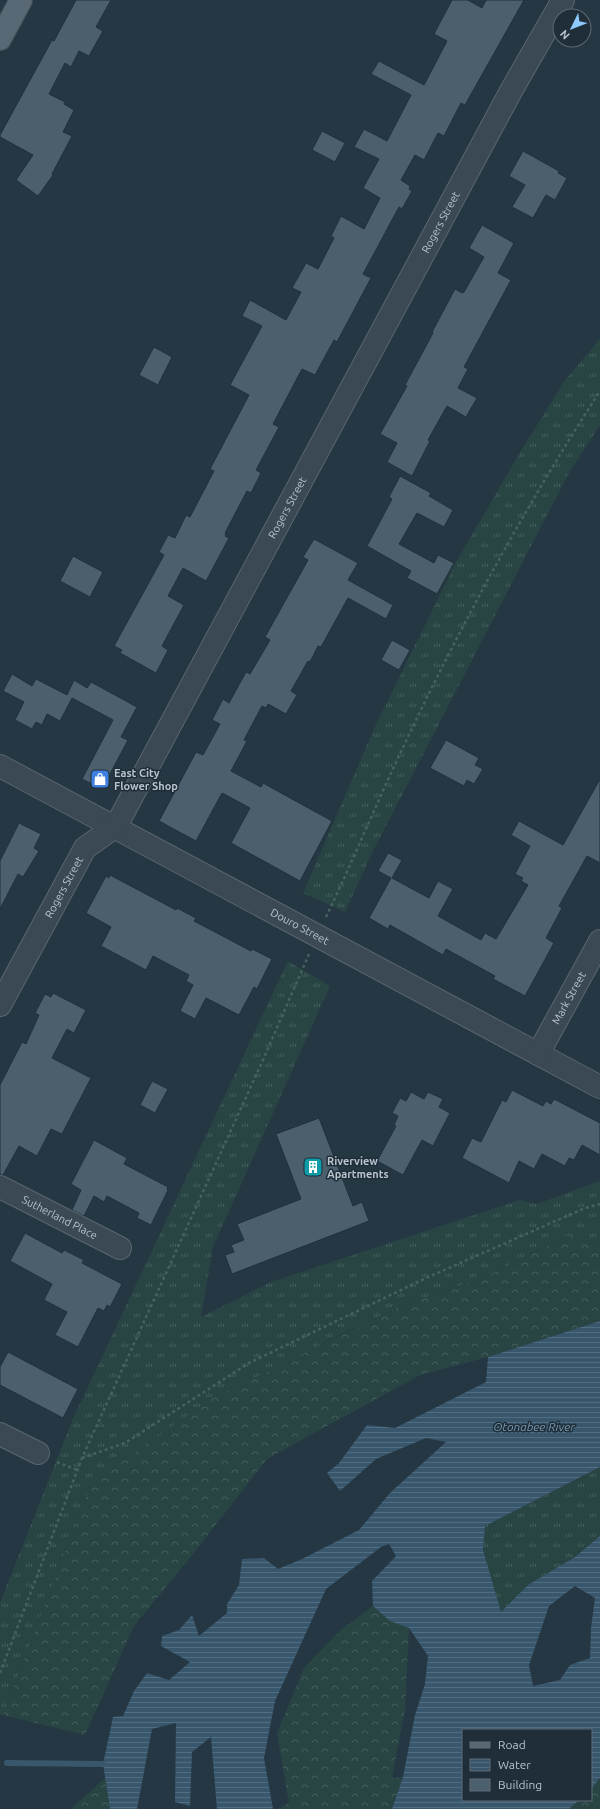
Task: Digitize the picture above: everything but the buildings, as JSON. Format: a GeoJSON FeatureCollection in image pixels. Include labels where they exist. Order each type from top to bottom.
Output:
{"type":"FeatureCollection","features":[{"type":"Feature","properties":{"kind":"main road"},"geometry":{"type":"LineString","coordinates":[[0,39],[21,0]]}},
{"type":"Feature","properties":{"kind":"street","name":"Rogers Street"},"geometry":{"type":"LineString","coordinates":[[0,1005],[85,848],[116,826],[511,91],[563,0]]}},
{"type":"Feature","properties":{"kind":"street","name":"Douro Street"},"geometry":{"type":"LineString","coordinates":[[0,766],[116,826],[600,1087]]}},
{"type":"Feature","properties":{"kind":"street","name":"Mark Street"},"geometry":{"type":"LineString","coordinates":[[538,1054],[600,941]]}},
{"type":"Feature","properties":{"kind":"street","name":"Sutherland Place"},"geometry":{"type":"LineString","coordinates":[[0,1187],[120,1248]]}},
{"type":"Feature","properties":{"kind":"street"},"geometry":{"type":"LineString","coordinates":[[0,1434],[38,1453]]}},
{"type":"Feature","properties":{"kind":"path"},"geometry":{"type":"LineString","coordinates":[[0,1673],[82,1458],[259,1069],[391,772],[508,542],[562,448],[600,391]]}},
{"type":"Feature","properties":{"kind":"path"},"geometry":{"type":"LineString","coordinates":[[82,1458],[125,1443],[249,1363],[424,1278],[585,1208],[600,1204]]}},
{"type":"Feature","properties":{"kind":"green space"},"geometry":{"type":"Polygon","coordinates":[[[600,339],[600,425],[570,471],[372,853],[345,912],[303,893],[374,729],[456,562],[522,449],[566,379],[600,339]]]}},
{"type":"Feature","properties":{"kind":"green space"},"geometry":{"type":"Polygon","coordinates":[[[288,961],[330,986],[213,1247],[201,1317],[271,1282],[520,1200],[537,1204],[600,1181],[600,1243],[566,1236],[485,1277],[401,1306],[318,1346],[91,1484],[3,1715],[0,1715],[0,1603],[72,1421],[288,961]]]}},
{"type":"Feature","properties":{"kind":"green space"},"geometry":{"type":"Polygon","coordinates":[[[566,1236],[600,1243],[600,1321],[488,1357],[420,1375],[267,1459],[189,1559],[134,1626],[85,1735],[3,1715],[91,1484],[209,1400],[401,1306],[485,1277],[566,1236]]]}},
{"type":"Feature","properties":{"kind":"green space"},"geometry":{"type":"Polygon","coordinates":[[[600,1467],[600,1536],[575,1557],[528,1585],[500,1613],[483,1550],[485,1526],[600,1467]]]}},
{"type":"Feature","properties":{"kind":"green space"},"geometry":{"type":"Polygon","coordinates":[[[373,1606],[390,1621],[409,1628],[405,1709],[392,1778],[403,1777],[392,1809],[278,1809],[289,1803],[277,1733],[304,1668],[342,1629],[373,1606]]]}},
{"type":"Feature","properties":{"kind":"green space"},"geometry":{"type":"Polygon","coordinates":[[[105,1778],[110,1809],[71,1809],[105,1778]]]}},
{"type":"Feature","properties":{"kind":"green space"},"geometry":{"type":"Polygon","coordinates":[[[600,1778],[600,1809],[569,1809],[578,1801],[592,1801],[592,1788],[600,1778]]]}},
{"type":"Feature","properties":{"kind":"water","name":"Otonabee River"},"geometry":{"type":"Polygon","coordinates":[[[600,1321],[600,1467],[485,1526],[483,1550],[501,1612],[528,1585],[575,1557],[600,1536],[600,1778],[592,1788],[592,1729],[462,1729],[462,1801],[578,1801],[569,1809],[392,1809],[403,1777],[415,1715],[425,1684],[428,1656],[409,1628],[390,1621],[373,1606],[372,1581],[396,1556],[389,1544],[381,1547],[326,1589],[275,1701],[264,1758],[273,1809],[217,1809],[211,1737],[192,1752],[190,1806],[175,1802],[176,1723],[152,1729],[137,1809],[110,1809],[103,1764],[113,1717],[123,1716],[134,1691],[147,1673],[169,1680],[190,1662],[161,1646],[162,1636],[179,1630],[192,1615],[199,1636],[227,1613],[227,1604],[239,1585],[242,1559],[264,1558],[278,1569],[302,1559],[359,1530],[390,1493],[446,1442],[426,1438],[376,1459],[340,1491],[327,1473],[339,1463],[367,1425],[395,1428],[486,1382],[488,1357],[600,1321]],[[575,1586],[549,1606],[529,1665],[533,1686],[560,1680],[570,1665],[590,1658],[591,1628],[595,1598],[575,1586]]]}},
{"type":"Feature","properties":{"kind":"waterway"},"geometry":{"type":"LineString","coordinates":[[7,1763],[103,1764]]}},
{"type":"Feature","properties":{"kind":"place","name":"East City Flower Shop"},"geometry":{"type":"Point","coordinates":[100,779]}},
{"type":"Feature","properties":{"kind":"place","name":"Riverview Apartments"},"geometry":{"type":"Point","coordinates":[313,1167]}}]}
